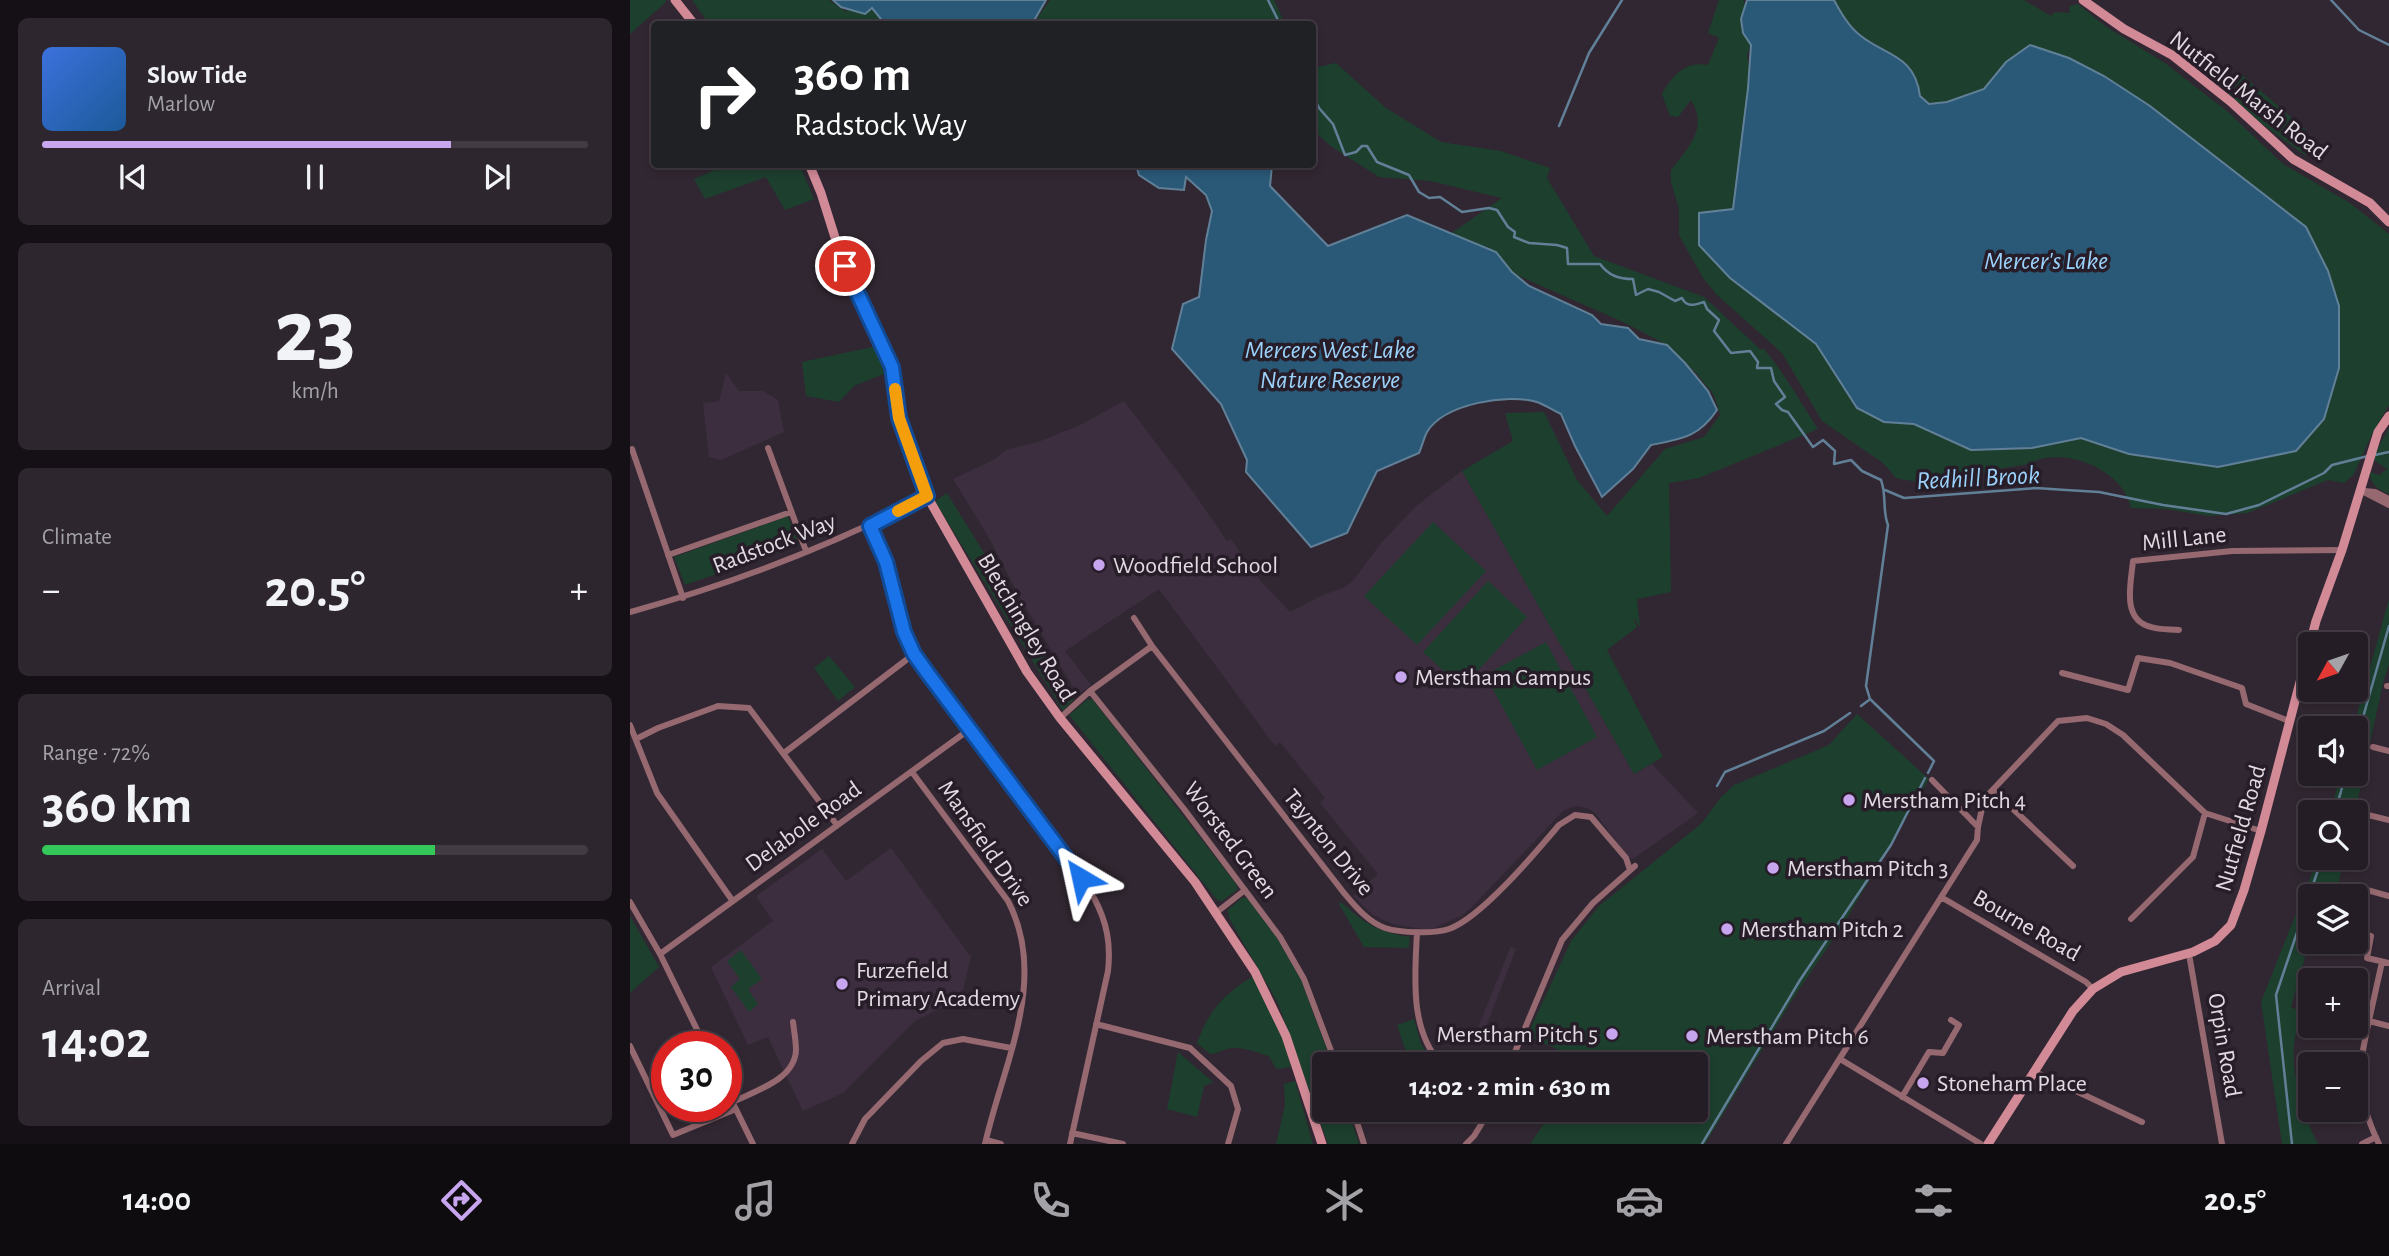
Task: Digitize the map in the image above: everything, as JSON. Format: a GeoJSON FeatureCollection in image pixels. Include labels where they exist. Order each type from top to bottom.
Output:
{"type":"FeatureCollection","features":[{"type":"Feature","properties":{"kind":"street"},"geometry":{"type":"LineString","coordinates":[[675,0],[692,21]]}},
{"type":"Feature","properties":{"kind":"street","name":"Nutfield Marsh Road"},"geometry":{"type":"LineString","coordinates":[[2083,0],[2124,29],[2172,55],[2293,159],[2370,203],[2389,222]]}},
{"type":"Feature","properties":{"kind":"street","name":"Bletchingley Road"},"geometry":{"type":"LineString","coordinates":[[811,168],[841,258],[892,367],[899,418],[927,496],[1027,672],[1060,718],[1217,912],[1259,978],[1286,1037],[1322,1144]]}},
{"type":"Feature","properties":{"kind":"street","name":"Nutfield Road"},"geometry":{"type":"LineString","coordinates":[[1988,1144],[2073,1011],[2093,989],[2121,972],[2189,954],[2215,941],[2231,925],[2261,831],[2316,621],[2342,550],[2369,456],[2378,432],[2389,416]]}},
{"type":"Feature","properties":{"kind":"street"},"geometry":{"type":"LineString","coordinates":[[768,448],[806,551]]}},
{"type":"Feature","properties":{"kind":"street"},"geometry":{"type":"LineString","coordinates":[[632,449],[683,598]]}},
{"type":"Feature","properties":{"kind":"street"},"geometry":{"type":"LineString","coordinates":[[2360,490],[2375,492],[2389,499]]}},
{"type":"Feature","properties":{"kind":"street"},"geometry":{"type":"LineString","coordinates":[[2360,490],[2389,505]]}},
{"type":"Feature","properties":{"kind":"street","name":"Radstock Way"},"geometry":{"type":"LineString","coordinates":[[630,612],[683,598],[806,551],[870,526],[927,496]]}},
{"type":"Feature","properties":{"kind":"street"},"geometry":{"type":"LineString","coordinates":[[668,555],[791,512]]}},
{"type":"Feature","properties":{"kind":"street"},"geometry":{"type":"LineString","coordinates":[[870,526],[886,562],[904,632],[914,654],[1053,840],[1101,910],[1106,925],[1110,954],[1070,1144]]}},
{"type":"Feature","properties":{"kind":"street","name":"Mill Lane"},"geometry":{"type":"LineString","coordinates":[[2179,630],[2149,627],[2135,617],[2129,602],[2133,561],[2232,551],[2342,550]]}},
{"type":"Feature","properties":{"kind":"street","name":"Taynton Drive"},"geometry":{"type":"LineString","coordinates":[[1134,618],[1152,646],[1344,893],[1364,915],[1384,928],[1417,932],[1449,929],[1477,913],[1559,825],[1575,815],[1591,817],[1633,868],[1593,903],[1562,940],[1515,1052]]}},
{"type":"Feature","properties":{"kind":"street"},"geometry":{"type":"LineString","coordinates":[[1060,718],[1090,691],[1152,646]]}},
{"type":"Feature","properties":{"kind":"street"},"geometry":{"type":"LineString","coordinates":[[784,753],[914,654]]}},
{"type":"Feature","properties":{"kind":"street"},"geometry":{"type":"LineString","coordinates":[[2062,673],[2128,690],[2138,658],[2170,663],[2242,688],[2246,704],[2289,721]]}},
{"type":"Feature","properties":{"kind":"street","name":"Worsted Green"},"geometry":{"type":"LineString","coordinates":[[1090,691],[1280,937],[1304,979],[1331,1052]]}},
{"type":"Feature","properties":{"kind":"street"},"geometry":{"type":"LineString","coordinates":[[636,740],[658,728],[718,706],[749,708],[837,825]]}},
{"type":"Feature","properties":{"kind":"street"},"geometry":{"type":"LineString","coordinates":[[1786,1144],[1976,841],[1984,799],[2058,720],[2087,718],[2105,724],[2123,735],[2205,813],[2261,831]]}},
{"type":"Feature","properties":{"kind":"street"},"geometry":{"type":"LineString","coordinates":[[630,725],[657,793],[732,900]]}},
{"type":"Feature","properties":{"kind":"street","name":"Delabole Road"},"geometry":{"type":"LineString","coordinates":[[660,954],[970,729]]}},
{"type":"Feature","properties":{"kind":"street"},"geometry":{"type":"LineString","coordinates":[[2373,747],[2389,751]]}},
{"type":"Feature","properties":{"kind":"street","name":"Mansfield Drive"},"geometry":{"type":"LineString","coordinates":[[912,772],[1007,901],[1019,926],[1025,955],[1026,987],[985,1142]]}},
{"type":"Feature","properties":{"kind":"street"},"geometry":{"type":"LineString","coordinates":[[1932,780],[1978,827]]}},
{"type":"Feature","properties":{"kind":"street"},"geometry":{"type":"LineString","coordinates":[[1993,790],[2073,866]]}},
{"type":"Feature","properties":{"kind":"street"},"geometry":{"type":"LineString","coordinates":[[2131,919],[2193,857],[2205,813]]}},
{"type":"Feature","properties":{"kind":"street"},"geometry":{"type":"LineString","coordinates":[[2368,815],[2389,820]]}},
{"type":"Feature","properties":{"kind":"street"},"geometry":{"type":"LineString","coordinates":[[1217,912],[1245,890]]}},
{"type":"Feature","properties":{"kind":"street"},"geometry":{"type":"LineString","coordinates":[[2368,890],[2389,896]]}},
{"type":"Feature","properties":{"kind":"street","name":"Bourne Road"},"geometry":{"type":"LineString","coordinates":[[1941,897],[2086,982],[2093,989]]}},
{"type":"Feature","properties":{"kind":"street"},"geometry":{"type":"LineString","coordinates":[[630,902],[660,954],[698,1031]]}},
{"type":"Feature","properties":{"kind":"street"},"geometry":{"type":"LineString","coordinates":[[1417,932],[1417,1013],[1426,1040],[1434,1052]]}},
{"type":"Feature","properties":{"kind":"street"},"geometry":{"type":"LineString","coordinates":[[2368,935],[2371,936],[2368,952]]}},
{"type":"Feature","properties":{"kind":"street","name":"Orpin Road"},"geometry":{"type":"LineString","coordinates":[[2189,954],[2222,1144]]}},
{"type":"Feature","properties":{"kind":"street"},"geometry":{"type":"LineString","coordinates":[[2363,1052],[2369,1018],[2386,962],[2367,958],[2368,954]]}},
{"type":"Feature","properties":{"kind":"street"},"geometry":{"type":"LineString","coordinates":[[2369,1018],[2389,1026]]}},
{"type":"Feature","properties":{"kind":"street"},"geometry":{"type":"LineString","coordinates":[[1902,1097],[1929,1052],[1942,1053],[1959,1025],[1951,1020]]}},
{"type":"Feature","properties":{"kind":"street"},"geometry":{"type":"LineString","coordinates":[[742,1100],[791,1068],[796,1052],[793,1021]]}},
{"type":"Feature","properties":{"kind":"street"},"geometry":{"type":"LineString","coordinates":[[1096,1024],[1190,1048],[1231,1086],[1238,1109],[1228,1144]]}},
{"type":"Feature","properties":{"kind":"street"},"geometry":{"type":"LineString","coordinates":[[852,1144],[865,1119],[921,1061],[943,1044],[963,1039],[1011,1048]]}},
{"type":"Feature","properties":{"kind":"street"},"geometry":{"type":"LineString","coordinates":[[630,1046],[651,1089]]}},
{"type":"Feature","properties":{"kind":"street"},"geometry":{"type":"LineString","coordinates":[[1840,1059],[1981,1144]]}},
{"type":"Feature","properties":{"kind":"street"},"geometry":{"type":"LineString","coordinates":[[2033,1071],[2142,1122]]}},
{"type":"Feature","properties":{"kind":"street"},"geometry":{"type":"LineString","coordinates":[[742,1121],[753,1144]]}},
{"type":"Feature","properties":{"kind":"street"},"geometry":{"type":"LineString","coordinates":[[2362,1144],[2378,1140],[2368,1121]]}},
{"type":"Feature","properties":{"kind":"street"},"geometry":{"type":"LineString","coordinates":[[667,1122],[673,1135],[699,1122]]}},
{"type":"Feature","properties":{"kind":"street"},"geometry":{"type":"LineString","coordinates":[[1357,1122],[1364,1144]]}},
{"type":"Feature","properties":{"kind":"street"},"geometry":{"type":"LineString","coordinates":[[1466,1144],[1483,1122]]}},
{"type":"Feature","properties":{"kind":"street"},"geometry":{"type":"LineString","coordinates":[[1072,1133],[1123,1144]]}},
{"type":"Feature","properties":{"kind":"street"},"geometry":{"type":"LineString","coordinates":[[985,1142],[1001,1144]]}},
{"type":"Feature","properties":{"kind":"shaded area"},"geometry":{"type":"Polygon","coordinates":[[[726,373],[739,391],[763,391],[778,400],[784,432],[721,460],[709,457],[703,403],[719,401],[726,373]]]}},
{"type":"Feature","properties":{"kind":"shaded area","name":"Merstham Campus"},"geometry":{"type":"Polygon","coordinates":[[[1124,401],[1227,541],[1231,539],[1260,580],[1290,612],[1353,581],[1381,543],[1416,506],[1462,471],[1634,774],[1652,764],[1698,813],[1633,859],[1629,858],[1595,813],[1576,806],[1564,810],[1461,916],[1429,930],[1392,924],[1373,915],[1353,896],[1378,874],[1320,803],[1325,798],[1280,742],[1275,746],[1159,589],[1065,651],[1091,685],[1078,695],[953,479],[995,459],[1006,450],[1038,442],[1078,426],[1124,401]]]}},
{"type":"Feature","properties":{"kind":"shaded area","name":"Furzefield Primary Academy"},"geometry":{"type":"Polygon","coordinates":[[[891,848],[971,957],[960,1002],[955,1001],[915,1021],[843,1093],[803,1111],[768,1037],[748,1045],[711,967],[773,921],[756,896],[822,849],[846,881],[891,848]]]}},
{"type":"Feature","properties":{"kind":"shaded area"},"geometry":{"type":"Polygon","coordinates":[[[1511,946],[1516,949],[1482,1037],[1475,1035],[1511,946]]]}},
{"type":"Feature","properties":{"kind":"green space"},"geometry":{"type":"Polygon","coordinates":[[[630,0],[666,0],[667,1],[630,34],[630,0]]]}},
{"type":"Feature","properties":{"kind":"green space"},"geometry":{"type":"Polygon","coordinates":[[[692,0],[829,0],[847,12],[847,8],[865,14],[871,7],[883,21],[707,21],[692,0]]]}},
{"type":"Feature","properties":{"kind":"green space"},"geometry":{"type":"Polygon","coordinates":[[[1050,0],[1274,0],[1284,21],[1097,21],[1035,21],[1050,0]]]}},
{"type":"Feature","properties":{"kind":"green space"},"geometry":{"type":"Polygon","coordinates":[[[1719,0],[1743,0],[1743,25],[1751,45],[1747,55],[1748,88],[1733,210],[1730,278],[1816,344],[1857,408],[1885,423],[1914,424],[1944,437],[2032,448],[2081,438],[2129,454],[2218,467],[2306,227],[2150,106],[2104,76],[2030,45],[2006,62],[1985,89],[1947,102],[1929,104],[1878,46],[1860,35],[1842,16],[1834,0],[2024,0],[2051,16],[2055,12],[2070,13],[2069,6],[2078,4],[2105,26],[2165,63],[2227,111],[2283,164],[2350,203],[2389,234],[2389,405],[2354,474],[2344,483],[2328,480],[2248,513],[2209,516],[2166,509],[2131,508],[2122,489],[2112,477],[2100,469],[2070,458],[2045,458],[1948,481],[1925,482],[1896,478],[1883,463],[1822,421],[1782,353],[1717,295],[1703,278],[1679,235],[1679,209],[1671,182],[1671,170],[1694,138],[1698,120],[1691,100],[1678,117],[1670,116],[1662,94],[1686,67],[1708,65],[1719,38],[1708,33],[1719,0]]]}},
{"type":"Feature","properties":{"kind":"green space"},"geometry":{"type":"Polygon","coordinates":[[[1336,63],[1386,108],[1441,142],[1501,151],[1550,168],[1547,178],[1594,256],[1704,297],[1761,350],[1763,348],[1818,429],[1699,478],[1669,483],[1671,592],[1637,599],[1640,627],[1633,618],[1637,627],[1607,650],[1663,757],[1634,774],[1462,471],[1513,441],[1505,413],[1544,412],[1577,480],[1607,516],[1665,449],[1704,437],[1720,415],[1714,395],[1667,345],[1623,322],[1512,273],[1496,252],[1450,234],[1502,198],[1430,181],[1379,177],[1332,147],[1316,133],[1316,67],[1336,63]]]}},
{"type":"Feature","properties":{"kind":"green space"},"geometry":{"type":"Polygon","coordinates":[[[2240,73],[2305,129],[2306,156],[2262,124],[2212,79],[2240,73]]]}},
{"type":"Feature","properties":{"kind":"green space"},"geometry":{"type":"Polygon","coordinates":[[[719,168],[801,168],[814,199],[785,210],[766,177],[705,199],[694,179],[719,168]]]}},
{"type":"Feature","properties":{"kind":"green space"},"geometry":{"type":"Polygon","coordinates":[[[877,346],[884,374],[854,386],[839,402],[806,396],[802,362],[877,346]]]}},
{"type":"Feature","properties":{"kind":"green space"},"geometry":{"type":"Polygon","coordinates":[[[2389,428],[2389,494],[2375,486],[2370,472],[2379,475],[2387,469],[2372,459],[2389,428]]]}},
{"type":"Feature","properties":{"kind":"green space"},"geometry":{"type":"Polygon","coordinates":[[[947,493],[1074,699],[1063,711],[935,501],[947,493]]]}},
{"type":"Feature","properties":{"kind":"green space"},"geometry":{"type":"Polygon","coordinates":[[[788,516],[799,545],[685,585],[674,557],[788,516]]]}},
{"type":"Feature","properties":{"kind":"green space"},"geometry":{"type":"Polygon","coordinates":[[[1433,522],[1486,571],[1417,645],[1364,596],[1433,522]]]}},
{"type":"Feature","properties":{"kind":"green space"},"geometry":{"type":"Polygon","coordinates":[[[1488,581],[1527,617],[1462,688],[1423,652],[1488,581]]]}},
{"type":"Feature","properties":{"kind":"green space"},"geometry":{"type":"Polygon","coordinates":[[[2389,599],[2389,664],[2368,752],[2368,716],[2356,716],[2360,702],[2368,702],[2368,674],[2389,599]]]}},
{"type":"Feature","properties":{"kind":"green space"},"geometry":{"type":"Polygon","coordinates":[[[1546,642],[1597,737],[1537,770],[1485,675],[1546,642]]]}},
{"type":"Feature","properties":{"kind":"green space"},"geometry":{"type":"Polygon","coordinates":[[[829,656],[855,687],[838,701],[814,668],[829,656]]]}},
{"type":"Feature","properties":{"kind":"green space"},"geometry":{"type":"Polygon","coordinates":[[[1088,699],[1093,700],[1237,885],[1237,890],[1222,901],[1218,901],[1069,715],[1088,699]]]}},
{"type":"Feature","properties":{"kind":"green space"},"geometry":{"type":"Polygon","coordinates":[[[1857,714],[1929,779],[1844,923],[1792,1000],[1705,1144],[1530,1144],[1545,1122],[1708,1122],[1708,1052],[1564,1052],[1527,1036],[1571,941],[1599,906],[1702,823],[1721,797],[1734,785],[1829,745],[1857,714]]]}},
{"type":"Feature","properties":{"kind":"green space"},"geometry":{"type":"Polygon","coordinates":[[[2338,786],[2361,786],[2358,800],[2333,800],[2338,786]]]}},
{"type":"Feature","properties":{"kind":"green space"},"geometry":{"type":"Polygon","coordinates":[[[2313,870],[2341,870],[2339,884],[2308,884],[2313,870]]]}},
{"type":"Feature","properties":{"kind":"green space"},"geometry":{"type":"Polygon","coordinates":[[[1242,898],[1247,898],[1277,938],[1302,982],[1328,1052],[1312,1052],[1312,1099],[1278,1003],[1229,918],[1228,910],[1242,898]]]}},
{"type":"Feature","properties":{"kind":"green space"},"geometry":{"type":"Polygon","coordinates":[[[1341,902],[1372,926],[1410,937],[1409,948],[1364,947],[1339,904],[1341,902]]]}},
{"type":"Feature","properties":{"kind":"green space"},"geometry":{"type":"Polygon","coordinates":[[[2298,909],[2298,954],[2306,954],[2302,968],[2298,968],[2298,982],[2291,1007],[2298,1010],[2294,1056],[2298,1086],[2298,1122],[2308,1122],[2318,1144],[2282,1144],[2261,1002],[2298,909]]]}},
{"type":"Feature","properties":{"kind":"green space"},"geometry":{"type":"Polygon","coordinates":[[[630,916],[659,967],[630,993],[630,916]]]}},
{"type":"Feature","properties":{"kind":"green space"},"geometry":{"type":"Polygon","coordinates":[[[741,950],[762,979],[748,989],[758,1004],[749,1012],[731,987],[740,979],[727,961],[741,950]]]}},
{"type":"Feature","properties":{"kind":"green space"},"geometry":{"type":"Polygon","coordinates":[[[1253,976],[1284,1041],[1291,1067],[1276,1069],[1269,1056],[1242,1048],[1230,1048],[1210,1054],[1197,1043],[1218,1004],[1253,976]]]}},
{"type":"Feature","properties":{"kind":"green space"},"geometry":{"type":"Polygon","coordinates":[[[1414,1019],[1421,1044],[1427,1052],[1406,1052],[1397,1025],[1414,1019]]]}},
{"type":"Feature","properties":{"kind":"green space"},"geometry":{"type":"Polygon","coordinates":[[[1178,1052],[1213,1082],[1204,1086],[1197,1117],[1167,1109],[1178,1052]]]}},
{"type":"Feature","properties":{"kind":"green space"},"geometry":{"type":"Polygon","coordinates":[[[1295,1081],[1313,1144],[1276,1144],[1285,1105],[1284,1084],[1295,1081]]]}},
{"type":"Feature","properties":{"kind":"green space"},"geometry":{"type":"Polygon","coordinates":[[[1320,1122],[1352,1122],[1359,1144],[1328,1144],[1320,1122]]]}},
{"type":"Feature","properties":{"kind":"water"},"geometry":{"type":"Polygon","coordinates":[[[833,0],[1046,0],[1034,21],[883,21],[872,8],[865,14],[841,7],[833,0]]]}},
{"type":"Feature","properties":{"kind":"water","name":"Mercer's Lake"},"geometry":{"type":"Polygon","coordinates":[[[1747,0],[1834,0],[1857,32],[1906,64],[1917,82],[1920,96],[1929,104],[1947,102],[1984,89],[2006,62],[2030,45],[2069,58],[2104,76],[2150,106],[2306,227],[2328,271],[2339,306],[2339,368],[2324,419],[2296,451],[2218,467],[2129,454],[2081,438],[2032,448],[1971,450],[1914,424],[1884,422],[1857,408],[1816,344],[1730,278],[1699,245],[1699,213],[1733,209],[1751,45],[1743,33],[1741,19],[1747,0]]]}},
{"type":"Feature","properties":{"kind":"water","name":"Mercers West Lake Nature Reserve"},"geometry":{"type":"Polygon","coordinates":[[[1137,168],[1272,168],[1270,186],[1328,246],[1407,215],[1496,252],[1512,272],[1529,286],[1592,315],[1601,324],[1628,328],[1639,339],[1667,345],[1708,391],[1717,410],[1703,426],[1689,435],[1651,445],[1633,469],[1602,497],[1561,414],[1537,402],[1510,399],[1461,408],[1435,422],[1427,432],[1419,453],[1377,471],[1347,533],[1311,547],[1246,472],[1247,460],[1221,404],[1172,349],[1183,304],[1199,297],[1212,211],[1206,195],[1186,177],[1184,190],[1159,188],[1139,175],[1137,168]]]}},
{"type":"Feature","properties":{"kind":"waterway","name":"Redhill Brook"},"geometry":{"type":"LineString","coordinates":[[1268,0],[1278,21]]}},
{"type":"Feature","properties":{"kind":"waterway"},"geometry":{"type":"LineString","coordinates":[[1559,126],[1589,53],[1622,0]]}},
{"type":"Feature","properties":{"kind":"waterway"},"geometry":{"type":"LineString","coordinates":[[2331,0],[2359,30],[2389,45]]}},
{"type":"Feature","properties":{"kind":"waterway","name":"Redhill Brook"},"geometry":{"type":"LineString","coordinates":[[1316,102],[1333,124],[1345,155],[1367,146],[1377,162],[1409,175],[1419,192],[1429,198],[1440,197],[1462,212],[1489,208],[1497,210],[1508,227],[1515,232],[1514,237],[1529,243],[1567,248],[1568,264],[1600,264],[1615,276],[1633,279],[1636,295],[1648,289],[1675,301],[1682,298],[1694,305],[1704,302],[1707,309],[1719,320],[1714,331],[1731,353],[1750,351],[1758,362],[1757,368],[1771,368],[1774,381],[1785,397],[1776,404],[1788,412],[1813,447],[1823,440],[1835,451],[1834,464],[1851,460],[1862,471],[1881,480],[1888,525],[1866,686],[1870,699],[1934,761],[1928,773]]}},
{"type":"Feature","properties":{"kind":"waterway","name":"Redhill Brook"},"geometry":{"type":"LineString","coordinates":[[2375,455],[2389,452]]}},
{"type":"Feature","properties":{"kind":"waterway","name":"Redhill Brook"},"geometry":{"type":"LineString","coordinates":[[1885,490],[1904,498],[2036,488],[2099,492],[2226,514],[2259,505],[2324,473],[2332,465],[2368,456]]}},
{"type":"Feature","properties":{"kind":"waterway"},"geometry":{"type":"LineString","coordinates":[[2363,716],[2389,626]]}},
{"type":"Feature","properties":{"kind":"waterway"},"geometry":{"type":"LineString","coordinates":[[1861,706],[1869,700]]}},
{"type":"Feature","properties":{"kind":"waterway"},"geometry":{"type":"LineString","coordinates":[[1717,786],[1725,772],[1824,731],[1850,713]]}},
{"type":"Feature","properties":{"kind":"waterway"},"geometry":{"type":"LineString","coordinates":[[1702,1144],[1800,980],[1891,845],[1925,778]]}},
{"type":"Feature","properties":{"kind":"waterway"},"geometry":{"type":"LineString","coordinates":[[2338,800],[2343,786]]}},
{"type":"Feature","properties":{"kind":"waterway"},"geometry":{"type":"LineString","coordinates":[[2292,1144],[2276,995],[2318,870]]}},
{"type":"Feature","properties":{"kind":"slow traffic"},"geometry":{"type":"LineString","coordinates":[[895,389],[899,418],[927,496],[898,511]]}},
{"type":"Feature","properties":{"kind":"place","name":"Woodfield School"},"geometry":{"type":"Point","coordinates":[1099,565]}},
{"type":"Feature","properties":{"kind":"place","name":"Merstham Campus"},"geometry":{"type":"Point","coordinates":[1401,677]}},
{"type":"Feature","properties":{"kind":"place","name":"Merstham Pitch 4"},"geometry":{"type":"Point","coordinates":[1849,800]}},
{"type":"Feature","properties":{"kind":"place","name":"Merstham Pitch 3"},"geometry":{"type":"Point","coordinates":[1773,868]}},
{"type":"Feature","properties":{"kind":"place","name":"Merstham Pitch 2"},"geometry":{"type":"Point","coordinates":[1727,929]}},
{"type":"Feature","properties":{"kind":"place","name":"Furzefield Primary Academy"},"geometry":{"type":"Point","coordinates":[842,984]}},
{"type":"Feature","properties":{"kind":"place","name":"Merstham Pitch 5"},"geometry":{"type":"Point","coordinates":[1612,1034]}},
{"type":"Feature","properties":{"kind":"place","name":"Merstham Pitch 6"},"geometry":{"type":"Point","coordinates":[1692,1036]}},
{"type":"Feature","properties":{"kind":"place","name":"Stoneham Place"},"geometry":{"type":"Point","coordinates":[1923,1083]}},
{"type":"Feature","properties":{"kind":"route"},"geometry":{"type":"LineString","coordinates":[[845,266],[892,367],[899,418],[927,496],[870,526],[886,562],[904,632],[914,654],[929,675],[1081,878]]}}]}
